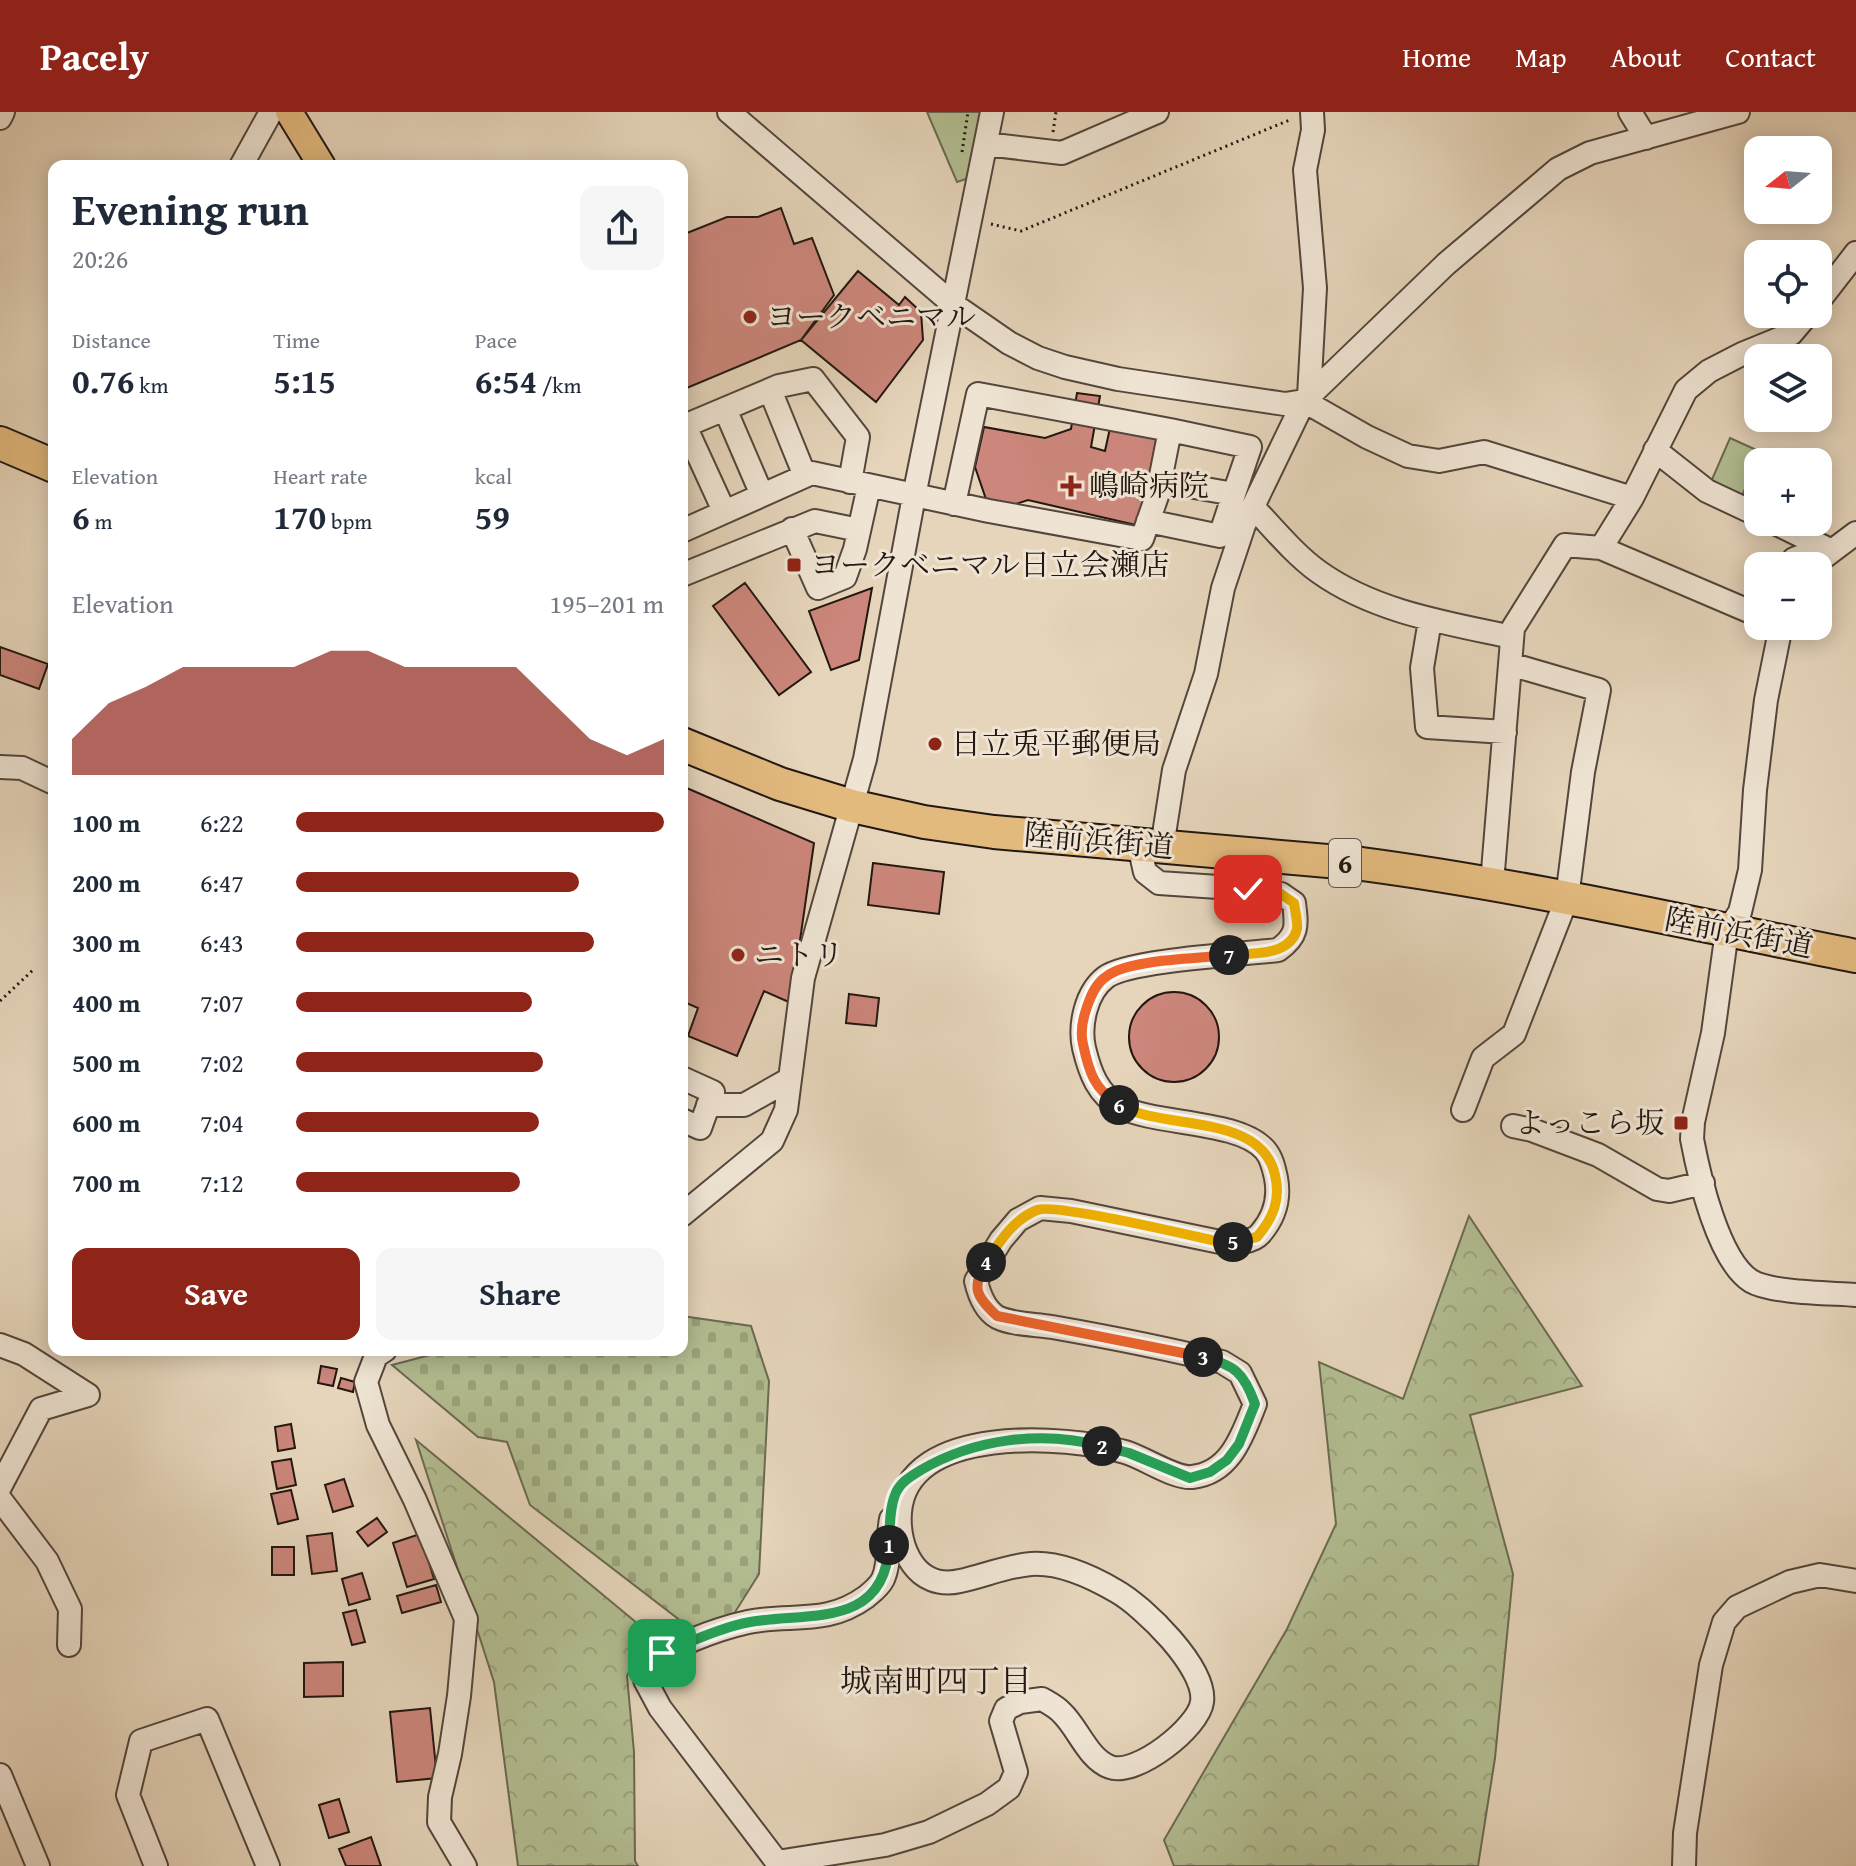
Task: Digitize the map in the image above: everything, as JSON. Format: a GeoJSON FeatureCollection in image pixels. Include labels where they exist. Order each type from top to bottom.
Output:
{"type":"FeatureCollection","features":[{"type":"Feature","properties":{"kind":"highway"},"geometry":{"type":"LineString","coordinates":[[0,443],[48,463]]}},
{"type":"Feature","properties":{"kind":"highway","name":"陸前浜街道"},"geometry":{"type":"LineString","coordinates":[[688,746],[780,784],[852,806],[924,822],[994,832],[1362,864],[1492,883],[1856,956]]}},
{"type":"Feature","properties":{"kind":"main road"},"geometry":{"type":"LineString","coordinates":[[289,112],[318,160]]}},
{"type":"Feature","properties":{"kind":"street"},"geometry":{"type":"LineString","coordinates":[[0,118],[3,112]]}},
{"type":"Feature","properties":{"kind":"street"},"geometry":{"type":"LineString","coordinates":[[244,160],[271,112]]}},
{"type":"Feature","properties":{"kind":"street"},"geometry":{"type":"LineString","coordinates":[[729,112],[954,305],[1009,343],[1038,358],[1118,379],[1220,395],[1285,404],[1306,399],[1367,437],[1408,456],[1439,461],[1484,452],[1632,498]]}},
{"type":"Feature","properties":{"kind":"street"},"geometry":{"type":"LineString","coordinates":[[688,1210],[772,1141],[786,1110],[803,978],[865,759],[914,496],[992,112]]}},
{"type":"Feature","properties":{"kind":"street"},"geometry":{"type":"LineString","coordinates":[[986,144],[1062,153],[1157,112]]}},
{"type":"Feature","properties":{"kind":"street"},"geometry":{"type":"LineString","coordinates":[[1630,112],[1646,138]]}},
{"type":"Feature","properties":{"kind":"street"},"geometry":{"type":"LineString","coordinates":[[917,1473],[907,1486],[900,1511],[908,1562],[923,1575],[957,1582],[995,1570],[1033,1563],[1078,1572],[1118,1592],[1160,1626],[1184,1655],[1200,1682],[1202,1701],[1193,1723],[1152,1756],[1130,1767],[1111,1767],[1096,1757],[1062,1713],[1042,1699],[1020,1702],[1006,1709],[1001,1721],[1016,1772],[1009,1788],[987,1804],[929,1832],[885,1845],[778,1864],[660,1708],[645,1680],[647,1666],[662,1653],[749,1622],[803,1619],[852,1607],[882,1581],[895,1495],[906,1478],[941,1459],[970,1447],[994,1442],[1042,1439],[1087,1442],[1129,1453],[1190,1478],[1210,1472],[1227,1460],[1239,1444],[1255,1404],[1240,1373],[1222,1362],[1015,1322],[997,1316],[985,1306],[976,1281],[1001,1240],[1018,1220],[1040,1208],[1071,1211],[1220,1242],[1242,1242],[1257,1237],[1271,1220],[1277,1201],[1277,1183],[1273,1164],[1264,1149],[1246,1138],[1220,1129],[1123,1108],[1104,1095],[1092,1077],[1081,1038],[1092,992],[1107,976],[1130,966],[1278,950],[1291,941],[1297,928],[1294,903],[1281,894],[1159,883],[1145,872],[1206,674],[1223,588],[1253,507],[1306,399],[1446,264],[1558,169],[1590,153],[1738,112]]}},
{"type":"Feature","properties":{"kind":"street"},"geometry":{"type":"LineString","coordinates":[[1304,114],[1313,130],[1305,170],[1315,288],[1306,399]]}},
{"type":"Feature","properties":{"kind":"street"},"geometry":{"type":"LineString","coordinates":[[1832,284],[1856,253]]}},
{"type":"Feature","properties":{"kind":"street"},"geometry":{"type":"LineString","coordinates":[[1601,548],[1632,498],[1686,390],[1709,371],[1791,334],[1796,328]]}},
{"type":"Feature","properties":{"kind":"street"},"geometry":{"type":"LineString","coordinates":[[688,424],[770,390],[813,379],[858,437],[859,530],[845,577],[818,588],[792,529]]}},
{"type":"Feature","properties":{"kind":"street"},"geometry":{"type":"LineString","coordinates":[[770,390],[805,476]]}},
{"type":"Feature","properties":{"kind":"street"},"geometry":{"type":"LineString","coordinates":[[954,504],[978,394],[1250,447],[1220,536],[1148,521]]}},
{"type":"Feature","properties":{"kind":"street"},"geometry":{"type":"LineString","coordinates":[[725,409],[762,495]]}},
{"type":"Feature","properties":{"kind":"street"},"geometry":{"type":"LineString","coordinates":[[688,525],[812,473],[914,496],[1142,539],[1160,481],[1170,430]]}},
{"type":"Feature","properties":{"kind":"street"},"geometry":{"type":"LineString","coordinates":[[688,434],[724,511]]}},
{"type":"Feature","properties":{"kind":"street"},"geometry":{"type":"LineString","coordinates":[[1655,450],[1707,491],[1744,508]]}},
{"type":"Feature","properties":{"kind":"street"},"geometry":{"type":"LineString","coordinates":[[1160,481],[1234,494]]}},
{"type":"Feature","properties":{"kind":"street"},"geometry":{"type":"LineString","coordinates":[[1253,507],[1317,571],[1351,592],[1430,620],[1512,637]]}},
{"type":"Feature","properties":{"kind":"street"},"geometry":{"type":"LineString","coordinates":[[688,572],[815,521],[859,530]]}},
{"type":"Feature","properties":{"kind":"street"},"geometry":{"type":"LineString","coordinates":[[1801,536],[1832,551],[1856,533]]}},
{"type":"Feature","properties":{"kind":"street"},"geometry":{"type":"LineString","coordinates":[[1492,883],[1513,628],[1565,545],[1601,548],[1744,609]]}},
{"type":"Feature","properties":{"kind":"street"},"geometry":{"type":"LineString","coordinates":[[1430,620],[1422,668],[1427,727],[1505,732]]}},
{"type":"Feature","properties":{"kind":"street"},"geometry":{"type":"LineString","coordinates":[[1778,640],[1766,700],[1755,790],[1750,870],[1740,912],[1727,931],[1713,1033],[1692,1139],[1720,1235],[1735,1264],[1750,1280],[1767,1287],[1856,1295]]}},
{"type":"Feature","properties":{"kind":"street"},"geometry":{"type":"LineString","coordinates":[[1463,1110],[1483,1058],[1514,1034],[1567,898],[1583,772],[1599,690],[1510,664]]}},
{"type":"Feature","properties":{"kind":"street"},"geometry":{"type":"LineString","coordinates":[[0,767],[22,768],[48,780]]}},
{"type":"Feature","properties":{"kind":"street"},"geometry":{"type":"LineString","coordinates":[[708,1105],[744,1105],[788,1080]]}},
{"type":"Feature","properties":{"kind":"street"},"geometry":{"type":"LineString","coordinates":[[688,1081],[713,1092],[700,1128],[688,1123]]}},
{"type":"Feature","properties":{"kind":"street"},"geometry":{"type":"LineString","coordinates":[[1513,1126],[1598,1155],[1657,1189],[1669,1191],[1703,1183]]}},
{"type":"Feature","properties":{"kind":"street"},"geometry":{"type":"LineString","coordinates":[[0,1345],[24,1354],[88,1395],[41,1409],[0,1487]]}},
{"type":"Feature","properties":{"kind":"street"},"geometry":{"type":"LineString","coordinates":[[376,1356],[366,1382],[378,1425],[415,1500],[466,1619],[459,1696],[440,1797],[439,1822],[465,1866]]}},
{"type":"Feature","properties":{"kind":"street"},"geometry":{"type":"LineString","coordinates":[[0,1499],[47,1561],[70,1609],[69,1645]]}},
{"type":"Feature","properties":{"kind":"street"},"geometry":{"type":"LineString","coordinates":[[1684,1866],[1685,1833],[1711,1665],[1724,1622],[1737,1607],[1790,1582],[1820,1575],[1856,1581]]}},
{"type":"Feature","properties":{"kind":"street"},"geometry":{"type":"LineString","coordinates":[[156,1866],[128,1795],[141,1741],[207,1719],[268,1866]]}},
{"type":"Feature","properties":{"kind":"street"},"geometry":{"type":"LineString","coordinates":[[0,1775],[38,1866]]}},
{"type":"Feature","properties":{"kind":"path"},"geometry":{"type":"LineString","coordinates":[[971,219],[1021,231],[1304,114]]}},
{"type":"Feature","properties":{"kind":"path"},"geometry":{"type":"LineString","coordinates":[[0,1001],[33,970]]}},
{"type":"Feature","properties":{"kind":"green space"},"geometry":{"type":"Polygon","coordinates":[[[927,112],[981,112],[969,178],[957,182],[927,112]]]}},
{"type":"Feature","properties":{"kind":"green space"},"geometry":{"type":"Polygon","coordinates":[[[1730,438],[1752,448],[1744,448],[1744,491],[1738,505],[1707,491],[1730,438]]]}},
{"type":"Feature","properties":{"kind":"green space"},"geometry":{"type":"Polygon","coordinates":[[[1469,1216],[1582,1386],[1470,1415],[1513,1574],[1495,1758],[1478,1866],[1174,1866],[1164,1840],[1287,1629],[1336,1524],[1319,1362],[1403,1399],[1469,1216]]]}},
{"type":"Feature","properties":{"kind":"green space"},"geometry":{"type":"Polygon","coordinates":[[[688,1317],[751,1326],[769,1381],[759,1574],[732,1617],[694,1631],[530,1505],[507,1442],[478,1437],[392,1365],[426,1356],[688,1356],[688,1317]]]}},
{"type":"Feature","properties":{"kind":"green space"},"geometry":{"type":"Polygon","coordinates":[[[416,1440],[649,1633],[627,1676],[634,1752],[635,1861],[638,1866],[518,1866],[494,1682],[416,1440]]]}},
{"type":"Feature","properties":{"kind":"building","name":"ヨークベニマル"},"geometry":{"type":"Polygon","coordinates":[[[781,208],[794,244],[812,238],[834,295],[801,340],[688,387],[688,233],[727,217],[758,217],[781,208]]]}},
{"type":"Feature","properties":{"kind":"building"},"geometry":{"type":"Polygon","coordinates":[[[858,271],[899,305],[905,297],[921,312],[923,340],[876,402],[801,340],[858,271]]]}},
{"type":"Feature","properties":{"kind":"building"},"geometry":{"type":"Polygon","coordinates":[[[1077,393],[1100,396],[1091,447],[1105,451],[1110,428],[1157,436],[1140,526],[1028,500],[998,510],[988,505],[975,467],[984,427],[1045,438],[1071,429],[1077,393]]]}},
{"type":"Feature","properties":{"kind":"building"},"geometry":{"type":"Polygon","coordinates":[[[745,583],[811,672],[779,695],[713,606],[745,583]]]}},
{"type":"Feature","properties":{"kind":"building"},"geometry":{"type":"Polygon","coordinates":[[[872,588],[859,660],[831,670],[809,611],[872,588]]]}},
{"type":"Feature","properties":{"kind":"building"},"geometry":{"type":"Polygon","coordinates":[[[0,647],[48,664],[39,689],[0,675],[0,647]]]}},
{"type":"Feature","properties":{"kind":"building"},"geometry":{"type":"Polygon","coordinates":[[[688,789],[814,843],[791,1003],[764,991],[737,1056],[688,1036],[698,1008],[688,1004],[688,789]]]}},
{"type":"Feature","properties":{"kind":"building"},"geometry":{"type":"Polygon","coordinates":[[[873,863],[944,872],[939,914],[868,905],[873,863]]]}},
{"type":"Feature","properties":{"kind":"building"},"geometry":{"type":"Polygon","coordinates":[[[1174,992],[1191,996],[1206,1005],[1215,1020],[1219,1037],[1215,1054],[1206,1069],[1191,1078],[1174,1082],[1157,1078],[1142,1069],[1133,1054],[1129,1037],[1133,1020],[1142,1005],[1157,996],[1174,992]]]}},
{"type":"Feature","properties":{"kind":"building"},"geometry":{"type":"Polygon","coordinates":[[[849,994],[879,998],[876,1026],[846,1023],[849,994]]]}},
{"type":"Feature","properties":{"kind":"building"},"geometry":{"type":"Polygon","coordinates":[[[321,1366],[337,1369],[333,1386],[318,1383],[321,1366]]]}},
{"type":"Feature","properties":{"kind":"building"},"geometry":{"type":"Polygon","coordinates":[[[341,1378],[355,1382],[353,1392],[338,1388],[341,1378]]]}},
{"type":"Feature","properties":{"kind":"building"},"geometry":{"type":"Polygon","coordinates":[[[291,1424],[295,1448],[278,1451],[275,1427],[291,1424]]]}},
{"type":"Feature","properties":{"kind":"building"},"geometry":{"type":"Polygon","coordinates":[[[291,1459],[296,1485],[277,1489],[272,1462],[291,1459]]]}},
{"type":"Feature","properties":{"kind":"building"},"geometry":{"type":"Polygon","coordinates":[[[344,1479],[353,1506],[333,1512],[325,1485],[344,1479]]]}},
{"type":"Feature","properties":{"kind":"building"},"geometry":{"type":"Polygon","coordinates":[[[291,1490],[298,1519],[278,1524],[271,1494],[291,1490]]]}},
{"type":"Feature","properties":{"kind":"building"},"geometry":{"type":"Polygon","coordinates":[[[377,1518],[387,1532],[368,1546],[357,1532],[377,1518]]]}},
{"type":"Feature","properties":{"kind":"building"},"geometry":{"type":"Polygon","coordinates":[[[332,1533],[337,1571],[312,1574],[307,1536],[332,1533]]]}},
{"type":"Feature","properties":{"kind":"building"},"geometry":{"type":"Polygon","coordinates":[[[420,1534],[434,1579],[407,1587],[393,1543],[420,1534]]]}},
{"type":"Feature","properties":{"kind":"building"},"geometry":{"type":"Polygon","coordinates":[[[272,1547],[294,1547],[294,1575],[272,1575],[272,1547]]]}},
{"type":"Feature","properties":{"kind":"building"},"geometry":{"type":"Polygon","coordinates":[[[362,1573],[370,1599],[349,1605],[342,1579],[362,1573]]]}},
{"type":"Feature","properties":{"kind":"building"},"geometry":{"type":"Polygon","coordinates":[[[436,1585],[441,1602],[402,1613],[397,1596],[436,1585]]]}},
{"type":"Feature","properties":{"kind":"building"},"geometry":{"type":"Polygon","coordinates":[[[356,1610],[365,1642],[352,1645],[343,1613],[356,1610]]]}},
{"type":"Feature","properties":{"kind":"building"},"geometry":{"type":"Polygon","coordinates":[[[343,1662],[343,1696],[304,1697],[304,1663],[343,1662]]]}},
{"type":"Feature","properties":{"kind":"building"},"geometry":{"type":"Polygon","coordinates":[[[430,1708],[437,1778],[397,1782],[390,1712],[430,1708]]]}},
{"type":"Feature","properties":{"kind":"building"},"geometry":{"type":"Polygon","coordinates":[[[339,1799],[349,1832],[329,1838],[319,1805],[339,1799]]]}},
{"type":"Feature","properties":{"kind":"building"},"geometry":{"type":"Polygon","coordinates":[[[371,1837],[381,1866],[346,1866],[339,1849],[371,1837]]]}},
{"type":"Feature","properties":{"kind":"place","name":"ヨークベニマル"},"geometry":{"type":"Point","coordinates":[750,317]}},
{"type":"Feature","properties":{"kind":"place","name":"嶋崎病院"},"geometry":{"type":"Point","coordinates":[1071,486]}},
{"type":"Feature","properties":{"kind":"place","name":"ヨークベニマル日立会瀬店"},"geometry":{"type":"Point","coordinates":[794,565]}},
{"type":"Feature","properties":{"kind":"place","name":"日立兎平郵便局"},"geometry":{"type":"Point","coordinates":[935,744]}},
{"type":"Feature","properties":{"kind":"place","name":"ニトリ"},"geometry":{"type":"Point","coordinates":[738,955]}},
{"type":"Feature","properties":{"kind":"place","name":"よっこら坂"},"geometry":{"type":"Point","coordinates":[1681,1123]}},
{"type":"Feature","properties":{"kind":"district","name":"城南町四丁目"},"geometry":{"type":"Point","coordinates":[936,1681]}},
{"type":"Feature","properties":{"kind":"route"},"geometry":{"type":"LineString","coordinates":[[662,1653],[749,1622],[803,1619],[852,1607],[882,1581],[895,1495],[906,1478],[970,1447],[1042,1439],[1087,1442],[1129,1453],[1190,1478],[1210,1472],[1227,1460],[1239,1444],[1255,1404],[1240,1373],[1222,1362],[1182,1352],[1015,1322],[997,1316],[985,1306],[976,1281],[1001,1240],[1018,1220],[1040,1208],[1071,1211],[1220,1242],[1242,1242],[1257,1237],[1271,1220],[1277,1201],[1277,1183],[1273,1164],[1264,1149],[1246,1138],[1220,1129],[1123,1108],[1104,1095],[1092,1077],[1081,1038],[1092,992],[1107,976],[1130,966],[1278,950],[1291,941],[1297,928],[1294,903],[1281,894],[1248,889]]}}]}
